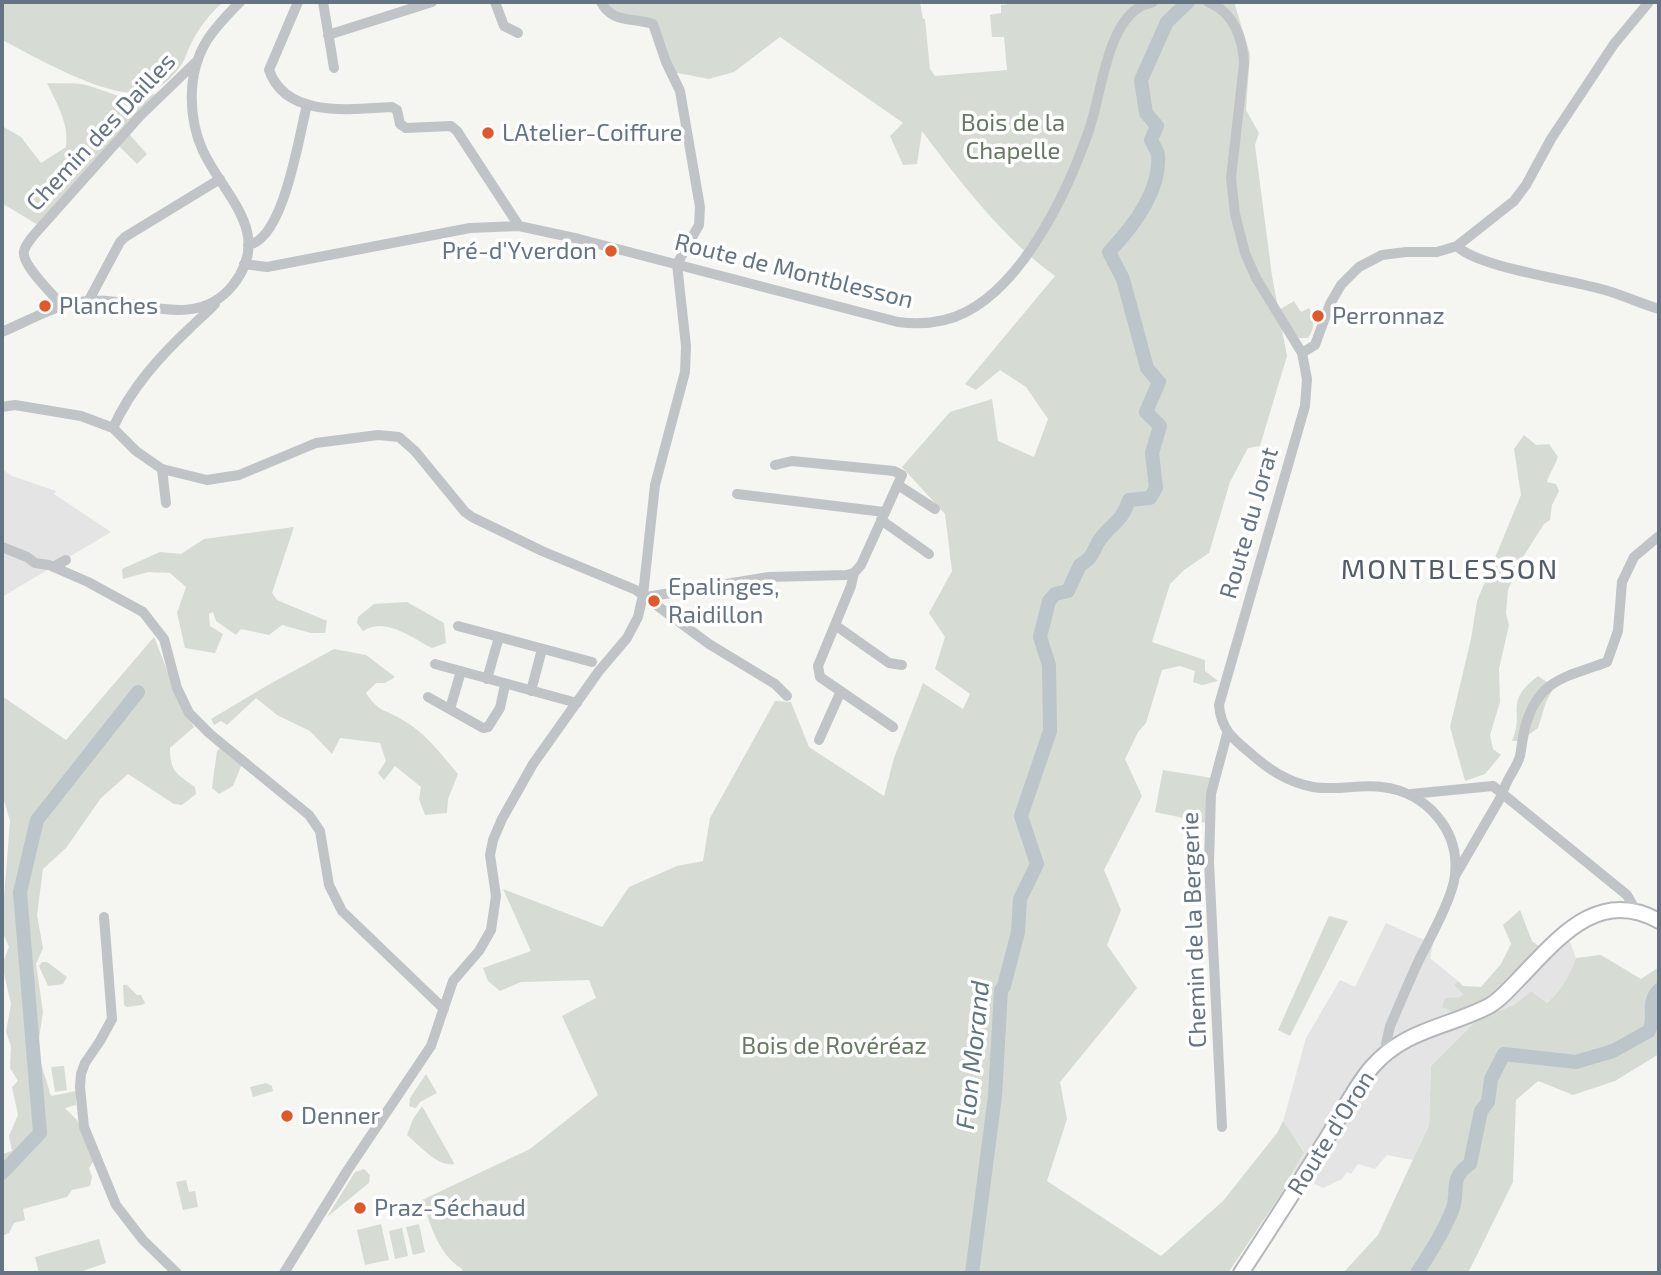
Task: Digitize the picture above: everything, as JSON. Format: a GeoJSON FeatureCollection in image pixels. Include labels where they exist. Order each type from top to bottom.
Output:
{"type":"FeatureCollection","features":[{"type":"Feature","properties":{"kind":"main road","name":"Route d'Oron"},"geometry":{"type":"LineString","coordinates":[[1241,1273],[1307,1172],[1360,1082],[1388,1052],[1428,1029],[1490,1005],[1563,933],[1580,921],[1609,911],[1636,911],[1659,921]]}},
{"type":"Feature","properties":{"kind":"street"},"geometry":{"type":"LineString","coordinates":[[113,428],[124,404],[139,382],[234,283],[244,264],[248,244],[244,219],[203,150],[192,110],[192,91],[204,44],[240,2]]}},
{"type":"Feature","properties":{"kind":"street"},"geometry":{"type":"LineString","coordinates":[[298,2],[269,70],[273,82],[301,104],[355,109],[392,107],[397,110],[400,124],[406,128],[451,126],[457,131],[519,226]]}},
{"type":"Feature","properties":{"kind":"street"},"geometry":{"type":"LineString","coordinates":[[323,2],[334,68]]}},
{"type":"Feature","properties":{"kind":"street"},"geometry":{"type":"LineString","coordinates":[[328,35],[432,2]]}},
{"type":"Feature","properties":{"kind":"street"},"geometry":{"type":"LineString","coordinates":[[495,2],[503,26],[518,33]]}},
{"type":"Feature","properties":{"kind":"street"},"geometry":{"type":"LineString","coordinates":[[284,1273],[347,1171],[430,1046],[453,981],[483,945],[493,923],[496,891],[490,855],[498,826],[533,764],[599,671],[632,630],[645,596],[655,485],[685,372],[686,346],[677,264],[699,225],[700,207],[680,91],[666,62],[653,24],[621,20],[611,15],[601,2]]}},
{"type":"Feature","properties":{"kind":"street","name":"Route de Montblesson"},"geometry":{"type":"LineString","coordinates":[[244,264],[260,268],[470,228],[519,226],[898,322],[932,323],[964,314],[994,293],[1042,233],[1071,177],[1090,129],[1113,43],[1121,27],[1136,9],[1153,2]]}},
{"type":"Feature","properties":{"kind":"street"},"geometry":{"type":"LineString","coordinates":[[1208,2],[1223,11],[1237,29],[1243,47],[1231,178],[1235,214],[1245,253],[1265,295],[1302,353],[1315,345],[1330,304],[1341,285],[1359,267],[1382,255],[1437,252],[1457,247],[1514,201],[1526,186],[1551,139],[1614,44],[1650,2]]}},
{"type":"Feature","properties":{"kind":"street","name":"Chemin des Dailles"},"geometry":{"type":"LineString","coordinates":[[58,301],[25,259],[24,251],[33,236],[140,116],[198,60]]}},
{"type":"Feature","properties":{"kind":"street"},"geometry":{"type":"LineString","coordinates":[[248,244],[261,240],[280,209],[307,105]]}},
{"type":"Feature","properties":{"kind":"street"},"geometry":{"type":"LineString","coordinates":[[89,300],[120,242],[220,180]]}},
{"type":"Feature","properties":{"kind":"street"},"geometry":{"type":"LineString","coordinates":[[1457,247],[1463,253],[1490,263],[1607,291],[1659,309]]}},
{"type":"Feature","properties":{"kind":"street"},"geometry":{"type":"LineString","coordinates":[[2,332],[68,305],[89,300],[173,311],[205,306],[222,296]]}},
{"type":"Feature","properties":{"kind":"street","name":"Route du Jorat"},"geometry":{"type":"LineString","coordinates":[[1227,734],[1220,719],[1219,705],[1305,406],[1307,379],[1302,353]]}},
{"type":"Feature","properties":{"kind":"street"},"geometry":{"type":"LineString","coordinates":[[2,407],[15,405],[69,413],[113,428],[136,452],[162,469],[206,480],[239,475],[316,443],[378,435],[399,437],[415,451],[465,512],[484,525],[645,596],[709,644],[775,684],[787,696]]}},
{"type":"Feature","properties":{"kind":"street"},"geometry":{"type":"LineString","coordinates":[[775,465],[792,461],[894,471],[902,475],[866,557],[854,573],[818,672],[820,677],[893,727]]}},
{"type":"Feature","properties":{"kind":"street"},"geometry":{"type":"LineString","coordinates":[[162,469],[166,503]]}},
{"type":"Feature","properties":{"kind":"street"},"geometry":{"type":"LineString","coordinates":[[898,485],[934,509]]}},
{"type":"Feature","properties":{"kind":"street"},"geometry":{"type":"LineString","coordinates":[[737,494],[883,516],[929,554]]}},
{"type":"Feature","properties":{"kind":"street"},"geometry":{"type":"LineString","coordinates":[[1388,1052],[1386,1044],[1390,1027],[1440,919],[1455,876],[1503,795],[1504,785],[1519,760],[1525,725],[1533,705],[1548,685],[1607,662],[1618,631],[1622,582],[1634,557],[1659,536]]}},
{"type":"Feature","properties":{"kind":"street"},"geometry":{"type":"LineString","coordinates":[[2,547],[134,605],[152,621],[167,645],[177,688],[189,713],[210,734],[309,814],[320,831],[329,885],[342,911],[444,1009]]}},
{"type":"Feature","properties":{"kind":"street"},"geometry":{"type":"LineString","coordinates":[[54,568],[66,560]]}},
{"type":"Feature","properties":{"kind":"street"},"geometry":{"type":"LineString","coordinates":[[645,596],[769,577],[854,573]]}},
{"type":"Feature","properties":{"kind":"street"},"geometry":{"type":"LineString","coordinates":[[835,625],[889,663],[902,665]]}},
{"type":"Feature","properties":{"kind":"street"},"geometry":{"type":"LineString","coordinates":[[458,626],[592,663]]}},
{"type":"Feature","properties":{"kind":"street"},"geometry":{"type":"LineString","coordinates":[[487,679],[499,637]]}},
{"type":"Feature","properties":{"kind":"street"},"geometry":{"type":"LineString","coordinates":[[531,691],[542,649]]}},
{"type":"Feature","properties":{"kind":"street"},"geometry":{"type":"LineString","coordinates":[[435,664],[577,703]]}},
{"type":"Feature","properties":{"kind":"street"},"geometry":{"type":"LineString","coordinates":[[450,709],[461,671]]}},
{"type":"Feature","properties":{"kind":"street"},"geometry":{"type":"LineString","coordinates":[[428,697],[483,728],[488,727],[500,708],[505,685]]}},
{"type":"Feature","properties":{"kind":"street"},"geometry":{"type":"LineString","coordinates":[[819,740],[841,691]]}},
{"type":"Feature","properties":{"kind":"street"},"geometry":{"type":"LineString","coordinates":[[1227,734],[1265,766],[1287,780],[1315,788],[1381,786],[1411,794],[1493,786],[1627,895],[1636,911]]}},
{"type":"Feature","properties":{"kind":"street","name":"Chemin de la Bergerie"},"geometry":{"type":"LineString","coordinates":[[1222,1127],[1209,862],[1211,794],[1227,734]]}},
{"type":"Feature","properties":{"kind":"street"},"geometry":{"type":"LineString","coordinates":[[1411,794],[1443,820],[1453,844],[1455,876]]}},
{"type":"Feature","properties":{"kind":"street"},"geometry":{"type":"LineString","coordinates":[[104,917],[112,1015],[109,1027],[85,1063],[81,1074],[84,1127],[116,1205],[142,1238],[177,1273]]}},
{"type":"Feature","properties":{"kind":"shaded area"},"geometry":{"type":"Polygon","coordinates":[[[2,469],[12,476],[56,491],[54,494],[111,532],[2,597],[2,469]]]}},
{"type":"Feature","properties":{"kind":"shaded area"},"geometry":{"type":"Polygon","coordinates":[[[1386,923],[1433,944],[1430,958],[1458,981],[1454,985],[1463,993],[1456,1013],[1563,941],[1570,942],[1576,958],[1568,980],[1547,1003],[1531,991],[1514,1005],[1478,1019],[1431,1066],[1429,1124],[1413,1160],[1387,1155],[1375,1169],[1358,1164],[1351,1174],[1347,1172],[1342,1179],[1323,1188],[1293,1173],[1304,1151],[1283,1122],[1306,1038],[1340,980],[1355,987],[1386,923]]]}},
{"type":"Feature","properties":{"kind":"green space"},"geometry":{"type":"Polygon","coordinates":[[[2,2],[223,2],[201,26],[174,75],[151,91],[135,93],[117,91],[75,77],[2,40],[2,2]]]}},
{"type":"Feature","properties":{"kind":"green space","name":"Bois de Rovéréaz"},"geometry":{"type":"Polygon","coordinates":[[[601,2],[920,2],[925,19],[930,69],[935,76],[1007,70],[1004,37],[992,37],[990,15],[1001,13],[1001,5],[1008,2],[1236,2],[1250,54],[1246,110],[1259,133],[1255,145],[1272,276],[1287,356],[1260,446],[1248,448],[1230,482],[1209,553],[1184,570],[1170,584],[1152,642],[1205,660],[1205,671],[1218,681],[1202,685],[1193,682],[1195,671],[1180,666],[1162,670],[1146,723],[1138,732],[1125,759],[1142,796],[1104,870],[1121,910],[1107,945],[1137,988],[1060,1082],[1067,1119],[1047,1181],[1161,1256],[1223,1201],[1277,1133],[1283,1121],[1304,1152],[1281,1194],[1228,1273],[463,1273],[436,1239],[422,1200],[530,1149],[598,1095],[562,1016],[596,998],[589,980],[521,982],[500,991],[488,981],[483,968],[531,951],[503,889],[602,927],[629,887],[677,866],[703,861],[710,818],[775,701],[791,702],[809,747],[884,796],[894,758],[923,683],[963,709],[970,694],[935,669],[945,637],[929,613],[952,571],[945,514],[902,467],[950,412],[992,399],[998,441],[1034,457],[1048,419],[1026,387],[1000,370],[976,390],[965,384],[1055,276],[1018,245],[967,190],[922,131],[917,164],[903,165],[890,136],[903,123],[780,37],[734,72],[709,79],[667,71],[652,21],[619,19],[601,2]]]}},
{"type":"Feature","properties":{"kind":"green space"},"geometry":{"type":"Polygon","coordinates":[[[47,83],[81,84],[128,98],[157,93],[38,225],[5,205],[2,208],[2,126],[21,137],[41,163],[66,147],[64,122],[47,83]]]}},
{"type":"Feature","properties":{"kind":"green space"},"geometry":{"type":"Polygon","coordinates":[[[129,134],[147,154],[137,164],[118,145],[129,134]]]}},
{"type":"Feature","properties":{"kind":"green space"},"geometry":{"type":"Polygon","coordinates":[[[1294,301],[1301,312],[1309,308],[1311,312],[1313,326],[1308,338],[1299,338],[1279,310],[1294,301]]]}},
{"type":"Feature","properties":{"kind":"green space"},"geometry":{"type":"Polygon","coordinates":[[[1524,435],[1536,445],[1549,444],[1558,457],[1547,482],[1556,484],[1559,491],[1552,505],[1550,520],[1544,524],[1523,557],[1508,590],[1506,613],[1509,625],[1499,669],[1500,702],[1490,735],[1493,749],[1501,755],[1485,774],[1465,781],[1450,727],[1477,601],[1521,495],[1514,449],[1524,435]]]}},
{"type":"Feature","properties":{"kind":"green space"},"geometry":{"type":"Polygon","coordinates":[[[294,527],[272,593],[277,600],[327,621],[325,633],[311,633],[282,625],[269,635],[241,629],[236,635],[216,621],[213,612],[209,614],[210,626],[223,634],[215,653],[185,648],[177,613],[186,587],[170,573],[148,572],[123,579],[122,569],[160,552],[181,554],[204,539],[294,527]]]}},
{"type":"Feature","properties":{"kind":"green space"},"geometry":{"type":"Polygon","coordinates":[[[407,602],[444,623],[446,643],[432,648],[389,627],[371,627],[363,631],[357,623],[358,617],[374,604],[407,602]]]}},
{"type":"Feature","properties":{"kind":"green space"},"geometry":{"type":"Polygon","coordinates":[[[154,637],[183,710],[194,727],[170,748],[171,762],[179,775],[195,787],[196,794],[182,805],[174,804],[128,774],[101,798],[66,848],[43,869],[37,915],[43,948],[36,964],[43,1012],[37,1051],[51,1096],[76,1091],[76,1105],[65,1108],[77,1120],[97,1156],[89,1168],[92,1177],[90,1186],[72,1190],[67,1197],[23,1209],[25,1220],[14,1223],[9,1233],[2,1236],[2,1154],[12,1151],[9,1136],[18,1115],[12,1087],[18,1081],[10,1068],[11,1046],[6,1032],[11,1004],[2,965],[9,947],[2,924],[10,821],[2,793],[2,696],[66,740],[154,637]]]}},
{"type":"Feature","properties":{"kind":"green space"},"geometry":{"type":"Polygon","coordinates":[[[334,649],[366,655],[395,677],[385,683],[376,683],[366,693],[378,707],[418,730],[458,774],[448,799],[447,813],[425,815],[419,799],[421,787],[395,766],[384,780],[378,773],[386,761],[380,743],[340,738],[332,754],[310,731],[277,715],[256,698],[227,725],[221,721],[214,725],[211,719],[334,649]]]}},
{"type":"Feature","properties":{"kind":"green space"},"geometry":{"type":"Polygon","coordinates":[[[1538,676],[1554,687],[1538,728],[1520,741],[1512,741],[1516,731],[1518,701],[1527,686],[1538,676]]]}},
{"type":"Feature","properties":{"kind":"green space"},"geometry":{"type":"Polygon","coordinates":[[[222,747],[242,764],[233,786],[219,794],[212,788],[217,751],[222,747]]]}},
{"type":"Feature","properties":{"kind":"green space"},"geometry":{"type":"Polygon","coordinates":[[[1163,770],[1212,778],[1207,823],[1155,812],[1163,770]]]}},
{"type":"Feature","properties":{"kind":"green space"},"geometry":{"type":"Polygon","coordinates":[[[1520,910],[1532,941],[1541,948],[1486,1002],[1456,1013],[1442,1007],[1445,998],[1460,997],[1463,994],[1454,985],[1458,981],[1463,986],[1481,987],[1501,964],[1511,944],[1503,925],[1520,910]]]}},
{"type":"Feature","properties":{"kind":"green space"},"geometry":{"type":"Polygon","coordinates":[[[1329,916],[1348,921],[1290,1036],[1278,1030],[1329,916]]]}},
{"type":"Feature","properties":{"kind":"green space"},"geometry":{"type":"Polygon","coordinates":[[[1601,955],[1641,979],[1659,967],[1659,1054],[1615,1081],[1573,1095],[1538,1081],[1516,1100],[1513,1182],[1468,1273],[1343,1273],[1378,1235],[1429,1125],[1431,1066],[1478,1019],[1514,1005],[1531,991],[1547,1003],[1565,982],[1576,958],[1601,955]]]}},
{"type":"Feature","properties":{"kind":"green space"},"geometry":{"type":"Polygon","coordinates":[[[42,962],[47,962],[67,977],[63,984],[48,986],[39,966],[42,962]]]}},
{"type":"Feature","properties":{"kind":"green space"},"geometry":{"type":"Polygon","coordinates":[[[123,985],[141,995],[145,1003],[127,1007],[124,1005],[123,985]]]}},
{"type":"Feature","properties":{"kind":"green space"},"geometry":{"type":"Polygon","coordinates":[[[64,1066],[67,1090],[55,1092],[51,1067],[64,1066]]]}},
{"type":"Feature","properties":{"kind":"green space"},"geometry":{"type":"Polygon","coordinates":[[[426,1074],[437,1093],[420,1102],[416,1108],[409,1106],[410,1098],[426,1074]]]}},
{"type":"Feature","properties":{"kind":"green space"},"geometry":{"type":"Polygon","coordinates":[[[266,1083],[272,1086],[273,1091],[253,1097],[250,1087],[266,1083]]]}},
{"type":"Feature","properties":{"kind":"green space"},"geometry":{"type":"Polygon","coordinates":[[[422,1106],[454,1164],[436,1159],[407,1135],[422,1106]]]}},
{"type":"Feature","properties":{"kind":"green space"},"geometry":{"type":"Polygon","coordinates":[[[364,1169],[370,1175],[369,1183],[327,1217],[355,1172],[364,1169]]]}},
{"type":"Feature","properties":{"kind":"green space"},"geometry":{"type":"Polygon","coordinates":[[[186,1180],[189,1192],[195,1191],[198,1207],[183,1210],[176,1182],[186,1180]]]}},
{"type":"Feature","properties":{"kind":"green space"},"geometry":{"type":"Polygon","coordinates":[[[381,1224],[389,1260],[365,1265],[357,1230],[381,1224]]]}},
{"type":"Feature","properties":{"kind":"green space"},"geometry":{"type":"Polygon","coordinates":[[[419,1224],[425,1252],[413,1255],[406,1227],[419,1224]]]}},
{"type":"Feature","properties":{"kind":"green space"},"geometry":{"type":"Polygon","coordinates":[[[402,1228],[408,1256],[395,1259],[389,1231],[402,1228]]]}},
{"type":"Feature","properties":{"kind":"green space"},"geometry":{"type":"Polygon","coordinates":[[[99,1239],[106,1263],[77,1273],[39,1273],[35,1257],[99,1239]]]}},
{"type":"Feature","properties":{"kind":"waterway","name":"Flon Morand"},"geometry":{"type":"LineString","coordinates":[[972,1273],[995,1096],[1001,990],[1018,932],[1020,899],[1037,864],[1021,816],[1050,731],[1049,665],[1040,637],[1049,601],[1055,594],[1068,591],[1080,565],[1093,553],[1101,538],[1120,517],[1129,500],[1150,498],[1156,488],[1152,453],[1160,426],[1146,412],[1159,382],[1147,368],[1123,279],[1109,252],[1143,208],[1155,182],[1158,155],[1151,140],[1157,126],[1146,113],[1141,80],[1167,22],[1188,2]]}},
{"type":"Feature","properties":{"kind":"waterway"},"geometry":{"type":"LineString","coordinates":[[2,1173],[40,1133],[20,892],[37,820],[138,692]]}},
{"type":"Feature","properties":{"kind":"waterway"},"geometry":{"type":"LineString","coordinates":[[1417,1273],[1453,1208],[1457,1179],[1470,1164],[1481,1111],[1488,1102],[1491,1079],[1504,1054],[1576,1062],[1613,1051],[1649,1031],[1653,1001],[1659,990]]}},
{"type":"Feature","properties":{"kind":"place","name":"LAtelier-Coiffure"},"geometry":{"type":"Point","coordinates":[488,133]}},
{"type":"Feature","properties":{"kind":"place","name":"Pré-d'Yverdon"},"geometry":{"type":"Point","coordinates":[611,251]}},
{"type":"Feature","properties":{"kind":"place","name":"Planches"},"geometry":{"type":"Point","coordinates":[45,306]}},
{"type":"Feature","properties":{"kind":"place","name":"Perronnaz"},"geometry":{"type":"Point","coordinates":[1318,316]}},
{"type":"Feature","properties":{"kind":"place","name":"Epalinges, Raidillon"},"geometry":{"type":"Point","coordinates":[654,601]}},
{"type":"Feature","properties":{"kind":"place","name":"Denner"},"geometry":{"type":"Point","coordinates":[287,1116]}},
{"type":"Feature","properties":{"kind":"place","name":"Praz-Séchaud"},"geometry":{"type":"Point","coordinates":[360,1208]}},
{"type":"Feature","properties":{"kind":"district","name":"MONTBLESSON"},"geometry":{"type":"Point","coordinates":[1450,570]}},
{"type":"Feature","properties":{"kind":"park label","name":"Bois de la Chapelle"},"geometry":{"type":"Point","coordinates":[1013,137]}}]}
